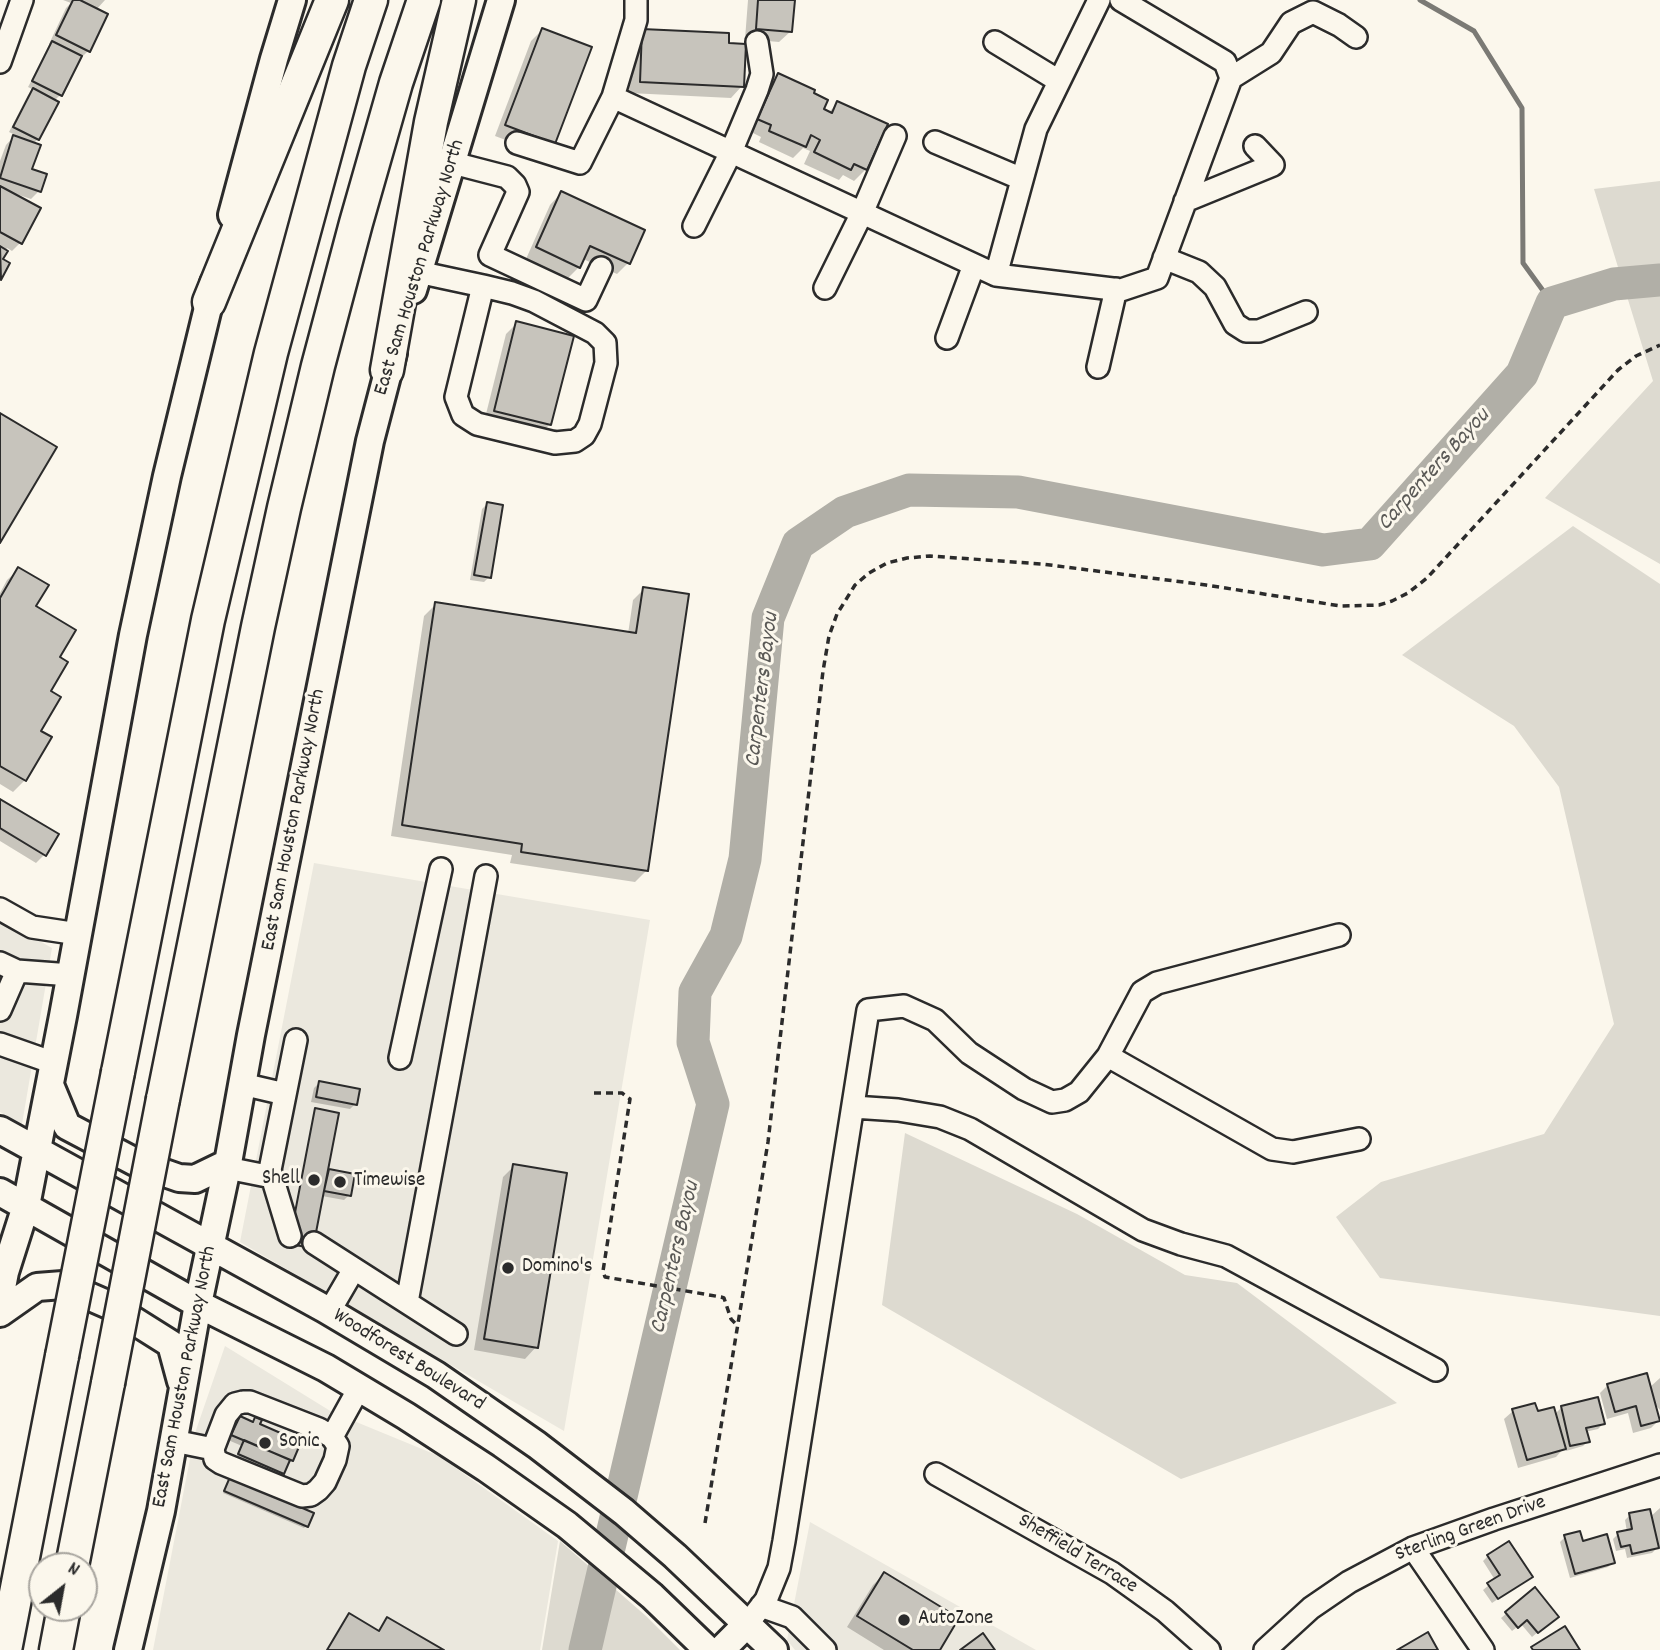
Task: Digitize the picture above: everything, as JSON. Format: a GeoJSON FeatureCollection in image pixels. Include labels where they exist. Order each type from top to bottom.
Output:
{"type":"FeatureCollection","features":[{"type":"Feature","properties":{"kind":"highway"},"geometry":{"type":"LineString","coordinates":[[209,302],[332,0]]}},
{"type":"Feature","properties":{"kind":"highway"},"geometry":{"type":"LineString","coordinates":[[5,1650],[208,620],[267,366],[342,92],[371,0]]}},
{"type":"Feature","properties":{"kind":"highway"},"geometry":{"type":"LineString","coordinates":[[75,1552],[255,640],[290,482],[356,223],[424,0]]}},
{"type":"Feature","properties":{"kind":"highway"},"geometry":{"type":"LineString","coordinates":[[387,370],[431,122],[459,0]]}},
{"type":"Feature","properties":{"kind":"highway"},"geometry":{"type":"LineString","coordinates":[[56,1650],[61,1622]]}},
{"type":"Feature","properties":{"kind":"main road"},"geometry":{"type":"LineString","coordinates":[[0,1298],[5,1272],[26,1206],[133,635],[167,476],[209,302],[292,0]]}},
{"type":"Feature","properties":{"kind":"main road","name":"East Sam Houston Parkway North"},"geometry":{"type":"LineString","coordinates":[[128,1650],[161,1511],[198,1304],[368,454],[387,370],[453,163],[501,0]]}},
{"type":"Feature","properties":{"kind":"main road"},"geometry":{"type":"LineString","coordinates":[[52,1074],[67,1126],[139,1164],[179,1178],[195,1179],[227,1165]]}},
{"type":"Feature","properties":{"kind":"main road","name":"Woodforest Boulevard"},"geometry":{"type":"LineString","coordinates":[[0,1130],[329,1312],[436,1375],[537,1445],[624,1512],[675,1556],[755,1615],[774,1650]]}},
{"type":"Feature","properties":{"kind":"main road"},"geometry":{"type":"LineString","coordinates":[[0,1192],[198,1304],[326,1368],[486,1468],[567,1525],[652,1596],[708,1650]]}},
{"type":"Feature","properties":{"kind":"main road"},"geometry":{"type":"LineString","coordinates":[[0,1313],[37,1287],[63,1285],[109,1305],[171,1344],[183,1390]]}},
{"type":"Feature","properties":{"kind":"main road"},"geometry":{"type":"LineString","coordinates":[[721,1650],[755,1615]]}},
{"type":"Feature","properties":{"kind":"street"},"geometry":{"type":"LineString","coordinates":[[0,62],[22,0]]}},
{"type":"Feature","properties":{"kind":"street"},"geometry":{"type":"LineString","coordinates":[[517,143],[580,163],[613,97],[636,20],[636,0]]}},
{"type":"Feature","properties":{"kind":"street"},"geometry":{"type":"LineString","coordinates":[[996,275],[1036,129],[1099,0]]}},
{"type":"Feature","properties":{"kind":"street"},"geometry":{"type":"LineString","coordinates":[[1121,0],[1150,7],[1225,62],[1231,78]]}},
{"type":"Feature","properties":{"kind":"street"},"geometry":{"type":"LineString","coordinates":[[613,97],[996,275],[1116,289],[1157,278],[1231,78],[1270,53],[1291,23],[1313,12],[1356,37]]}},
{"type":"Feature","properties":{"kind":"street"},"geometry":{"type":"LineString","coordinates":[[694,226],[731,152],[762,74],[757,42]]}},
{"type":"Feature","properties":{"kind":"street"},"geometry":{"type":"LineString","coordinates":[[995,42],[1059,81]]}},
{"type":"Feature","properties":{"kind":"street"},"geometry":{"type":"LineString","coordinates":[[825,288],[862,213],[895,136]]}},
{"type":"Feature","properties":{"kind":"street"},"geometry":{"type":"LineString","coordinates":[[935,142],[1022,179]]}},
{"type":"Feature","properties":{"kind":"street"},"geometry":{"type":"LineString","coordinates":[[1185,201],[1273,165],[1255,146]]}},
{"type":"Feature","properties":{"kind":"street"},"geometry":{"type":"LineString","coordinates":[[453,163],[507,177],[518,192],[490,255],[586,300],[601,268]]}},
{"type":"Feature","properties":{"kind":"street"},"geometry":{"type":"LineString","coordinates":[[1164,258],[1190,268],[1207,279],[1215,287],[1235,324],[1246,331],[1259,331],[1306,312]]}},
{"type":"Feature","properties":{"kind":"street"},"geometry":{"type":"LineString","coordinates":[[947,338],[974,265]]}},
{"type":"Feature","properties":{"kind":"street"},"geometry":{"type":"LineString","coordinates":[[418,272],[483,286],[512,293],[534,301],[595,333],[605,343],[606,363],[590,424],[584,435],[575,441],[555,443],[477,424],[463,415],[456,397],[483,286]]}},
{"type":"Feature","properties":{"kind":"street"},"geometry":{"type":"LineString","coordinates":[[1098,367],[1116,289]]}},
{"type":"Feature","properties":{"kind":"street"},"geometry":{"type":"LineString","coordinates":[[400,1058],[441,869]]}},
{"type":"Feature","properties":{"kind":"street"},"geometry":{"type":"LineString","coordinates":[[407,1303],[486,876]]}},
{"type":"Feature","properties":{"kind":"street"},"geometry":{"type":"LineString","coordinates":[[0,909],[32,927],[78,934]]}},
{"type":"Feature","properties":{"kind":"street"},"geometry":{"type":"LineString","coordinates":[[755,1615],[766,1600],[779,1568],[785,1541],[868,1010],[904,1006],[935,1020],[969,1053],[1024,1088],[1052,1102],[1065,1100],[1079,1092],[1108,1056],[1142,992],[1157,982],[1339,935]]}},
{"type":"Feature","properties":{"kind":"street"},"geometry":{"type":"LineString","coordinates":[[0,1010],[9,967],[71,975]]}},
{"type":"Feature","properties":{"kind":"street"},"geometry":{"type":"LineString","coordinates":[[290,1236],[270,1170],[296,1040]]}},
{"type":"Feature","properties":{"kind":"street"},"geometry":{"type":"LineString","coordinates":[[0,1044],[52,1074]]}},
{"type":"Feature","properties":{"kind":"street"},"geometry":{"type":"LineString","coordinates":[[1108,1056],[1272,1149],[1293,1152],[1359,1139]]}},
{"type":"Feature","properties":{"kind":"street"},"geometry":{"type":"LineString","coordinates":[[242,1084],[285,1094]]}},
{"type":"Feature","properties":{"kind":"street"},"geometry":{"type":"LineString","coordinates":[[853,1107],[898,1110],[940,1117],[970,1129],[1143,1230],[1226,1256],[1436,1370]]}},
{"type":"Feature","properties":{"kind":"street"},"geometry":{"type":"LineString","coordinates":[[227,1165],[272,1177]]}},
{"type":"Feature","properties":{"kind":"street"},"geometry":{"type":"LineString","coordinates":[[314,1243],[456,1334]]}},
{"type":"Feature","properties":{"kind":"street"},"geometry":{"type":"LineString","coordinates":[[329,1312],[354,1269]]}},
{"type":"Feature","properties":{"kind":"street"},"geometry":{"type":"LineString","coordinates":[[332,1437],[359,1388]]}},
{"type":"Feature","properties":{"kind":"street"},"geometry":{"type":"LineString","coordinates":[[243,1402],[250,1402],[319,1429],[332,1437],[338,1446],[325,1482],[311,1495],[302,1496],[221,1463],[215,1459],[212,1449],[230,1409],[243,1402]]}},
{"type":"Feature","properties":{"kind":"street"},"geometry":{"type":"LineString","coordinates":[[174,1441],[212,1449]]}},
{"type":"Feature","properties":{"kind":"street","name":"Sterling Green Drive"},"geometry":{"type":"LineString","coordinates":[[1265,1650],[1278,1635],[1311,1608],[1349,1582],[1413,1548],[1660,1465]]}},
{"type":"Feature","properties":{"kind":"street","name":"Sheffield Terrace"},"geometry":{"type":"LineString","coordinates":[[936,1474],[1112,1573],[1165,1611],[1209,1650]]}},
{"type":"Feature","properties":{"kind":"street"},"geometry":{"type":"LineString","coordinates":[[1413,1548],[1483,1650]]}},
{"type":"Feature","properties":{"kind":"street"},"geometry":{"type":"LineString","coordinates":[[755,1615],[792,1617],[825,1650]]}},
{"type":"Feature","properties":{"kind":"path"},"geometry":{"type":"LineString","coordinates":[[705,1523],[768,1142],[823,671],[829,636],[837,614],[855,585],[887,563],[930,556],[1042,564],[1341,606],[1379,605],[1408,593],[1427,578],[1618,370],[1636,356],[1660,345]]}},
{"type":"Feature","properties":{"kind":"path"},"geometry":{"type":"LineString","coordinates":[[594,1093],[622,1093],[630,1099],[603,1271],[605,1277],[724,1298],[731,1319],[736,1324]]}},
{"type":"Feature","properties":{"kind":"shaded area"},"geometry":{"type":"Polygon","coordinates":[[[1660,181],[1660,564],[1545,498],[1653,381],[1594,189],[1660,181]]]}},
{"type":"Feature","properties":{"kind":"shaded area"},"geometry":{"type":"Polygon","coordinates":[[[1573,526],[1660,584],[1660,1316],[1380,1278],[1336,1217],[1381,1182],[1544,1134],[1614,1024],[1559,787],[1514,726],[1402,655],[1573,526]]]}},
{"type":"Feature","properties":{"kind":"shaded area"},"geometry":{"type":"Polygon","coordinates":[[[314,863],[650,920],[564,1431],[240,1242],[314,863]]]}},
{"type":"Feature","properties":{"kind":"shaded area"},"geometry":{"type":"Polygon","coordinates":[[[0,919],[52,948],[22,1124],[0,1112],[0,919]]]}},
{"type":"Feature","properties":{"kind":"shaded area"},"geometry":{"type":"Polygon","coordinates":[[[905,1133],[1077,1214],[1185,1275],[1237,1283],[1397,1403],[1181,1479],[882,1305],[905,1133]]]}},
{"type":"Feature","properties":{"kind":"shaded area"},"geometry":{"type":"Polygon","coordinates":[[[225,1346],[332,1412],[439,1456],[558,1541],[540,1650],[153,1650],[195,1433],[225,1346]]]}},
{"type":"Feature","properties":{"kind":"shaded area"},"geometry":{"type":"Polygon","coordinates":[[[810,1522],[1036,1650],[795,1650],[787,1640],[810,1522]]]}},
{"type":"Feature","properties":{"kind":"shaded area"},"geometry":{"type":"Polygon","coordinates":[[[560,1541],[646,1616],[680,1650],[542,1650],[560,1541]]]}},
{"type":"Feature","properties":{"kind":"building"},"geometry":{"type":"Polygon","coordinates":[[[73,0],[80,0],[108,14],[90,52],[56,35],[73,0]]]}},
{"type":"Feature","properties":{"kind":"building"},"geometry":{"type":"Polygon","coordinates":[[[758,0],[795,0],[792,32],[756,29],[758,0]]]}},
{"type":"Feature","properties":{"kind":"building"},"geometry":{"type":"Polygon","coordinates":[[[542,28],[592,47],[555,144],[505,125],[542,28]]]}},
{"type":"Feature","properties":{"kind":"building"},"geometry":{"type":"Polygon","coordinates":[[[642,29],[729,33],[729,43],[746,44],[744,87],[640,82],[642,29]]]}},
{"type":"Feature","properties":{"kind":"building"},"geometry":{"type":"Polygon","coordinates":[[[52,41],[82,56],[62,96],[32,81],[52,41]]]}},
{"type":"Feature","properties":{"kind":"building"},"geometry":{"type":"Polygon","coordinates":[[[778,73],[815,90],[814,93],[828,100],[824,109],[832,113],[837,101],[888,124],[867,170],[854,164],[851,170],[814,152],[820,140],[811,135],[806,147],[769,131],[771,125],[757,119],[778,73]]]}},
{"type":"Feature","properties":{"kind":"building"},"geometry":{"type":"Polygon","coordinates":[[[33,88],[59,102],[39,140],[13,127],[33,88]]]}},
{"type":"Feature","properties":{"kind":"building"},"geometry":{"type":"Polygon","coordinates":[[[13,135],[41,145],[32,169],[47,174],[41,192],[0,178],[13,135]]]}},
{"type":"Feature","properties":{"kind":"building"},"geometry":{"type":"Polygon","coordinates":[[[0,186],[41,208],[22,244],[0,232],[0,186]]]}},
{"type":"Feature","properties":{"kind":"building"},"geometry":{"type":"Polygon","coordinates":[[[561,191],[645,230],[630,264],[590,246],[580,268],[536,247],[561,191]]]}},
{"type":"Feature","properties":{"kind":"building"},"geometry":{"type":"Polygon","coordinates":[[[0,246],[8,251],[3,259],[10,263],[1,280],[0,246]]]}},
{"type":"Feature","properties":{"kind":"building"},"geometry":{"type":"Polygon","coordinates":[[[516,321],[574,336],[551,425],[494,411],[516,321]]]}},
{"type":"Feature","properties":{"kind":"building"},"geometry":{"type":"Polygon","coordinates":[[[0,413],[57,447],[0,543],[0,413]]]}},
{"type":"Feature","properties":{"kind":"building"},"geometry":{"type":"Polygon","coordinates":[[[487,502],[503,505],[491,578],[474,575],[487,502]]]}},
{"type":"Feature","properties":{"kind":"building"},"geometry":{"type":"Polygon","coordinates":[[[18,567],[49,585],[36,606],[76,630],[60,657],[68,662],[51,691],[61,697],[41,731],[52,737],[26,781],[0,766],[0,598],[18,567]]]}},
{"type":"Feature","properties":{"kind":"building"},"geometry":{"type":"Polygon","coordinates":[[[643,587],[689,594],[648,871],[521,852],[522,844],[402,825],[435,602],[636,633],[643,587]]]}},
{"type":"Feature","properties":{"kind":"building"},"geometry":{"type":"Polygon","coordinates":[[[0,799],[59,834],[46,856],[0,828],[0,799]]]}},
{"type":"Feature","properties":{"kind":"building"},"geometry":{"type":"Polygon","coordinates":[[[319,1081],[360,1089],[357,1105],[316,1097],[319,1081]]]}},
{"type":"Feature","properties":{"kind":"building","name":"Shell"},"geometry":{"type":"Polygon","coordinates":[[[315,1108],[339,1113],[313,1248],[289,1244],[315,1108]]]}},
{"type":"Feature","properties":{"kind":"building"},"geometry":{"type":"Polygon","coordinates":[[[513,1164],[567,1173],[538,1348],[484,1339],[513,1164]]]}},
{"type":"Feature","properties":{"kind":"building","name":"Timewise"},"geometry":{"type":"Polygon","coordinates":[[[329,1169],[355,1174],[351,1196],[324,1191],[329,1169]]]}},
{"type":"Feature","properties":{"kind":"building"},"geometry":{"type":"Polygon","coordinates":[[[1647,1373],[1660,1421],[1641,1426],[1636,1406],[1615,1412],[1607,1384],[1647,1373]]]}},
{"type":"Feature","properties":{"kind":"building"},"geometry":{"type":"Polygon","coordinates":[[[1598,1397],[1605,1424],[1586,1428],[1590,1442],[1570,1446],[1561,1406],[1598,1397]]]}},
{"type":"Feature","properties":{"kind":"building"},"geometry":{"type":"Polygon","coordinates":[[[1535,1403],[1538,1411],[1554,1407],[1566,1449],[1527,1460],[1512,1409],[1535,1403]]]}},
{"type":"Feature","properties":{"kind":"building"},"geometry":{"type":"Polygon","coordinates":[[[240,1416],[253,1422],[255,1417],[262,1420],[260,1424],[301,1442],[293,1461],[231,1435],[240,1416]]]}},
{"type":"Feature","properties":{"kind":"building"},"geometry":{"type":"Polygon","coordinates":[[[244,1440],[290,1460],[284,1474],[238,1454],[244,1440]]]}},
{"type":"Feature","properties":{"kind":"building"},"geometry":{"type":"Polygon","coordinates":[[[230,1477],[314,1513],[308,1527],[224,1491],[230,1477]]]}},
{"type":"Feature","properties":{"kind":"building"},"geometry":{"type":"Polygon","coordinates":[[[1650,1509],[1659,1548],[1632,1554],[1630,1545],[1621,1547],[1617,1532],[1632,1529],[1629,1513],[1650,1509]]]}},
{"type":"Feature","properties":{"kind":"building"},"geometry":{"type":"Polygon","coordinates":[[[1580,1531],[1583,1541],[1607,1534],[1615,1563],[1575,1574],[1564,1535],[1580,1531]]]}},
{"type":"Feature","properties":{"kind":"building"},"geometry":{"type":"Polygon","coordinates":[[[1509,1541],[1533,1577],[1498,1599],[1487,1583],[1500,1575],[1487,1555],[1509,1541]]]}},
{"type":"Feature","properties":{"kind":"building"},"geometry":{"type":"Polygon","coordinates":[[[884,1572],[959,1618],[940,1650],[913,1650],[857,1616],[884,1572]]]}},
{"type":"Feature","properties":{"kind":"building"},"geometry":{"type":"Polygon","coordinates":[[[1535,1587],[1559,1617],[1538,1633],[1527,1620],[1518,1628],[1505,1612],[1535,1587]]]}},
{"type":"Feature","properties":{"kind":"building"},"geometry":{"type":"Polygon","coordinates":[[[349,1613],[379,1631],[387,1617],[444,1650],[327,1650],[349,1613]]]}},
{"type":"Feature","properties":{"kind":"building"},"geometry":{"type":"Polygon","coordinates":[[[1565,1626],[1580,1650],[1533,1650],[1531,1647],[1565,1626]]]}},
{"type":"Feature","properties":{"kind":"building"},"geometry":{"type":"Polygon","coordinates":[[[1428,1632],[1438,1650],[1397,1650],[1428,1632]]]}},
{"type":"Feature","properties":{"kind":"building"},"geometry":{"type":"Polygon","coordinates":[[[983,1633],[995,1650],[960,1650],[983,1633]]]}},
{"type":"Feature","properties":{"kind":"waterway"},"geometry":{"type":"LineString","coordinates":[[1420,0],[1474,31],[1522,108],[1523,263],[1552,303]]}},
{"type":"Feature","properties":{"kind":"waterway","name":"Carpenters Bayou"},"geometry":{"type":"LineString","coordinates":[[585,1650],[713,1104],[693,1042],[695,992],[726,936],[745,859],[768,618],[798,544],[845,512],[909,490],[1018,492],[1323,550],[1370,544],[1522,374],[1552,303],[1614,284],[1660,280]]}},
{"type":"Feature","properties":{"kind":"place","name":"Shell"},"geometry":{"type":"Point","coordinates":[314,1180]}},
{"type":"Feature","properties":{"kind":"place","name":"Timewise"},"geometry":{"type":"Point","coordinates":[340,1182]}},
{"type":"Feature","properties":{"kind":"place","name":"Domino's"},"geometry":{"type":"Point","coordinates":[508,1268]}},
{"type":"Feature","properties":{"kind":"place","name":"Sonic"},"geometry":{"type":"Point","coordinates":[265,1443]}},
{"type":"Feature","properties":{"kind":"place","name":"AutoZone"},"geometry":{"type":"Point","coordinates":[904,1620]}}]}
